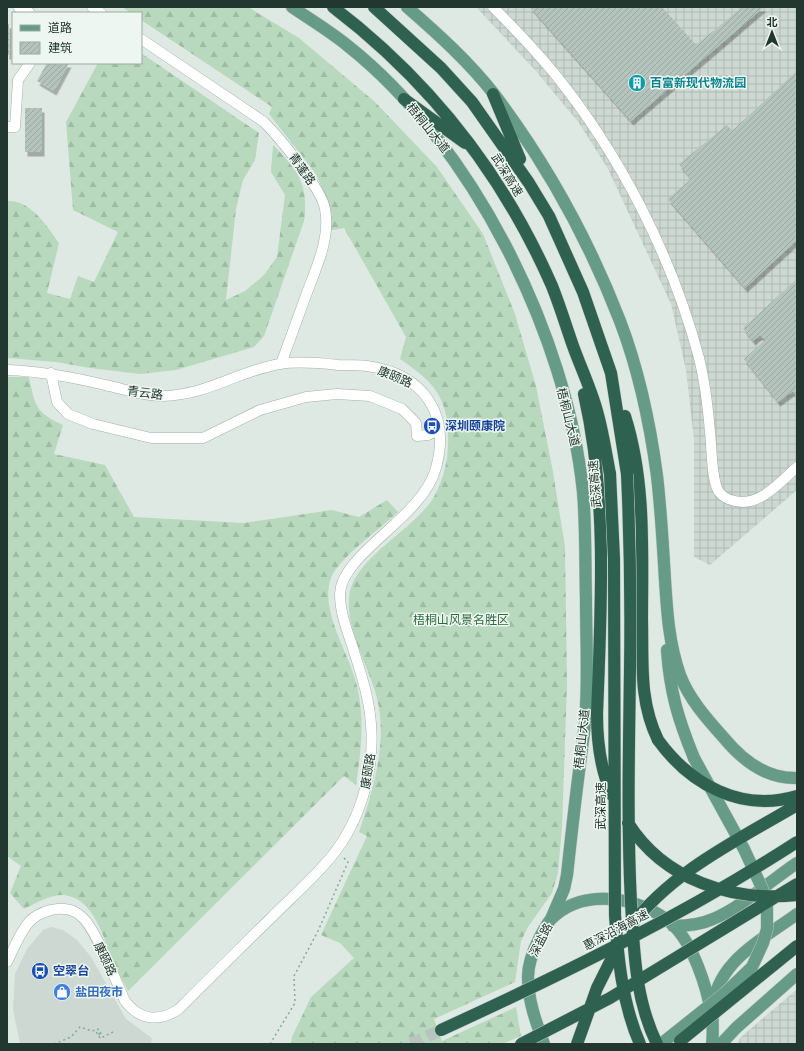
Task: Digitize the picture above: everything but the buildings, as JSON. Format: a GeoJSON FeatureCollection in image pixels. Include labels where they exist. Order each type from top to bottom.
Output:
{"type":"FeatureCollection","features":[{"type":"Feature","properties":{"kind":"highway","name":"武深高速"},"geometry":{"type":"LineString","coordinates":[[333,7],[386,50],[418,82],[448,115],[476,151],[506,198],[552,287],[597,410],[610,474],[614,566],[615,915],[618,963],[626,1001],[640,1044]]}},
{"type":"Feature","properties":{"kind":"highway","name":"武深高速"},"geometry":{"type":"LineString","coordinates":[[374,7],[441,68],[472,102],[529,183],[549,216],[572,264],[584,292],[612,373],[627,474],[631,567],[629,866],[634,961],[640,997],[651,1031],[657,1044]]}},
{"type":"Feature","properties":{"kind":"highway"},"geometry":{"type":"LineString","coordinates":[[494,94],[529,183]]}},
{"type":"Feature","properties":{"kind":"highway"},"geometry":{"type":"LineString","coordinates":[[404,99],[476,151]]}},
{"type":"Feature","properties":{"kind":"highway"},"geometry":{"type":"LineString","coordinates":[[573,344],[592,427],[599,484],[601,617],[597,714],[599,753],[610,790],[632,829],[655,855],[672,868],[696,882],[718,890],[759,896],[797,895]]}},
{"type":"Feature","properties":{"kind":"highway"},"geometry":{"type":"LineString","coordinates":[[612,373],[634,443],[642,541],[642,607],[646,706],[651,724],[658,740],[670,755],[700,782],[722,793],[738,798],[758,801],[797,796]]}},
{"type":"Feature","properties":{"kind":"highway"},"geometry":{"type":"LineString","coordinates":[[577,1044],[606,969],[626,933],[646,907],[676,880],[700,863],[797,805]]}},
{"type":"Feature","properties":{"kind":"highway","name":"惠深沿海高速"},"geometry":{"type":"LineString","coordinates":[[441,1030],[602,954],[690,906],[797,842]]}},
{"type":"Feature","properties":{"kind":"highway"},"geometry":{"type":"LineString","coordinates":[[521,1044],[610,998],[797,884]]}},
{"type":"Feature","properties":{"kind":"highway"},"geometry":{"type":"LineString","coordinates":[[676,1044],[797,946]]}},
{"type":"Feature","properties":{"kind":"main road","name":"梧桐山大道"},"geometry":{"type":"LineString","coordinates":[[292,7],[349,46],[404,99],[450,154],[484,206],[511,256],[533,305],[565,398],[576,443],[583,492],[585,532],[586,707],[567,875],[564,889],[552,919]]}},
{"type":"Feature","properties":{"kind":"main road"},"geometry":{"type":"LineString","coordinates":[[407,7],[457,53],[494,94],[569,210],[595,262],[634,359],[646,409],[657,477],[670,640],[680,676],[697,706],[728,744],[743,758],[772,775],[797,778]]}},
{"type":"Feature","properties":{"kind":"main road"},"geometry":{"type":"LineString","coordinates":[[661,1044],[725,993],[752,968],[761,948],[767,929],[767,904],[762,888],[744,849],[694,758],[681,727],[671,691],[667,606]]}},
{"type":"Feature","properties":{"kind":"main road"},"geometry":{"type":"LineString","coordinates":[[674,926],[691,926],[713,920],[732,909],[797,862]]}},
{"type":"Feature","properties":{"kind":"main road","name":"深盐路"},"geometry":{"type":"LineString","coordinates":[[544,1044],[530,1004],[528,975],[530,960],[535,946],[552,919],[568,907],[585,901],[604,899],[622,900],[640,905],[655,912],[674,926],[687,945],[704,982],[713,1020]]}},
{"type":"Feature","properties":{"kind":"main road","name":"深盐路"},"geometry":{"type":"LineString","coordinates":[[712,1044],[714,1000],[721,982],[729,968],[741,955],[797,914]]}},
{"type":"Feature","properties":{"kind":"main road"},"geometry":{"type":"LineString","coordinates":[[721,1044],[746,1018],[797,974]]}},
{"type":"Feature","properties":{"kind":"street"},"geometry":{"type":"LineString","coordinates":[[18,7],[28,12]]}},
{"type":"Feature","properties":{"kind":"street"},"geometry":{"type":"LineString","coordinates":[[493,7],[554,72],[590,121],[619,167],[652,230],[677,288],[691,327],[698,355],[708,415],[715,483],[719,492],[728,500],[741,503],[753,502],[766,494],[797,467]]}},
{"type":"Feature","properties":{"kind":"street","name":"青蓬路"},"geometry":{"type":"LineString","coordinates":[[142,40],[264,122],[280,138],[308,177],[326,208],[326,230],[322,252],[281,364]]}},
{"type":"Feature","properties":{"kind":"street"},"geometry":{"type":"LineString","coordinates":[[7,127],[15,127],[18,80],[29,64]]}},
{"type":"Feature","properties":{"kind":"street","name":"青云路"},"geometry":{"type":"LineString","coordinates":[[7,370],[51,373],[131,392],[158,396],[194,393],[248,372],[281,364]]}},
{"type":"Feature","properties":{"kind":"street","name":"康颐路"},"geometry":{"type":"LineString","coordinates":[[7,962],[26,926],[34,918],[44,912],[55,909],[66,909],[75,912],[89,926],[125,1002],[131,1009],[140,1015],[151,1019],[170,1015],[180,1008],[326,863],[347,834],[361,802],[367,782],[372,743],[368,698],[344,622],[340,595],[341,585],[344,576],[358,559],[406,515],[424,493],[435,471],[439,451],[439,430],[432,404],[424,392],[395,374],[367,366],[281,364]]}},
{"type":"Feature","properties":{"kind":"street"},"geometry":{"type":"LineString","coordinates":[[51,373],[57,402],[68,414],[93,424],[151,438],[204,438],[260,410],[306,397],[337,394],[370,396],[402,409],[416,423],[417,436],[428,435],[439,430]]}},
{"type":"Feature","properties":{"kind":"path"},"geometry":{"type":"LineString","coordinates":[[270,1044],[295,1003],[294,976],[318,931],[348,862],[336,850]]}},
{"type":"Feature","properties":{"kind":"path"},"geometry":{"type":"LineString","coordinates":[[54,1044],[71,1037],[80,1027],[92,1031],[95,1030],[100,1038],[98,1029],[103,1037],[113,1032]]}},
{"type":"Feature","properties":{"kind":"shaded area"},"geometry":{"type":"Polygon","coordinates":[[[476,7],[797,7],[797,490],[710,565],[694,557],[694,440],[686,370],[671,304],[608,169],[579,123],[535,70],[476,7]]]}},
{"type":"Feature","properties":{"kind":"shaded area","name":"盐田夜市"},"geometry":{"type":"Polygon","coordinates":[[[51,927],[63,930],[77,940],[91,957],[126,1019],[152,1038],[151,1044],[20,1044],[13,1009],[15,974],[27,949],[43,930],[51,927]]]}},
{"type":"Feature","properties":{"kind":"shaded area"},"geometry":{"type":"Polygon","coordinates":[[[797,989],[797,1044],[737,1044],[741,1037],[797,989]]]}},
{"type":"Feature","properties":{"kind":"green space","name":"梧桐山风景名胜区"},"geometry":{"type":"Polygon","coordinates":[[[122,7],[248,7],[299,38],[375,102],[437,167],[483,234],[515,314],[536,386],[553,472],[565,547],[567,684],[562,827],[558,873],[552,893],[528,927],[521,941],[515,982],[434,1019],[442,1041],[516,1007],[521,1036],[502,1044],[291,1044],[292,1037],[311,997],[354,958],[340,943],[321,935],[367,836],[359,832],[374,783],[380,749],[380,715],[377,698],[354,635],[349,610],[349,597],[353,583],[361,570],[372,557],[413,521],[434,497],[441,483],[447,460],[447,422],[445,410],[436,390],[421,374],[400,359],[406,337],[344,228],[326,231],[326,197],[316,174],[269,114],[272,107],[142,21],[142,12],[130,12],[122,7]]]}},
{"type":"Feature","properties":{"kind":"green space"},"geometry":{"type":"Polygon","coordinates":[[[142,54],[259,133],[255,160],[243,180],[236,209],[226,300],[245,291],[264,275],[277,257],[285,195],[271,172],[273,145],[289,162],[300,179],[303,188],[305,197],[304,221],[264,336],[254,347],[176,370],[140,374],[56,362],[7,358],[7,201],[16,202],[31,209],[59,243],[47,293],[70,299],[78,276],[94,282],[118,232],[73,210],[66,122],[97,64],[142,64],[142,54]]]}},
{"type":"Feature","properties":{"kind":"green space"},"geometry":{"type":"Polygon","coordinates":[[[7,377],[29,377],[35,402],[38,407],[47,416],[63,425],[54,454],[105,465],[134,517],[244,523],[332,510],[359,517],[387,500],[398,512],[342,562],[335,570],[331,578],[328,591],[332,618],[357,686],[361,711],[362,723],[356,785],[344,776],[128,991],[96,921],[83,904],[75,898],[59,895],[44,899],[24,909],[10,893],[21,866],[7,856],[7,377]]]}},
{"type":"Feature","properties":{"kind":"tunnel"},"geometry":{"type":"LineString","coordinates":[[411,1044],[441,1030]]}},
{"type":"Feature","properties":{"kind":"place","name":"百富新现代物流园"},"geometry":{"type":"Point","coordinates":[637,83]}},
{"type":"Feature","properties":{"kind":"place","name":"深圳颐康院"},"geometry":{"type":"Point","coordinates":[432,426]}},
{"type":"Feature","properties":{"kind":"place","name":"空翠台"},"geometry":{"type":"Point","coordinates":[40,971]}},
{"type":"Feature","properties":{"kind":"place","name":"盐田夜市"},"geometry":{"type":"Point","coordinates":[62,992]}}]}
